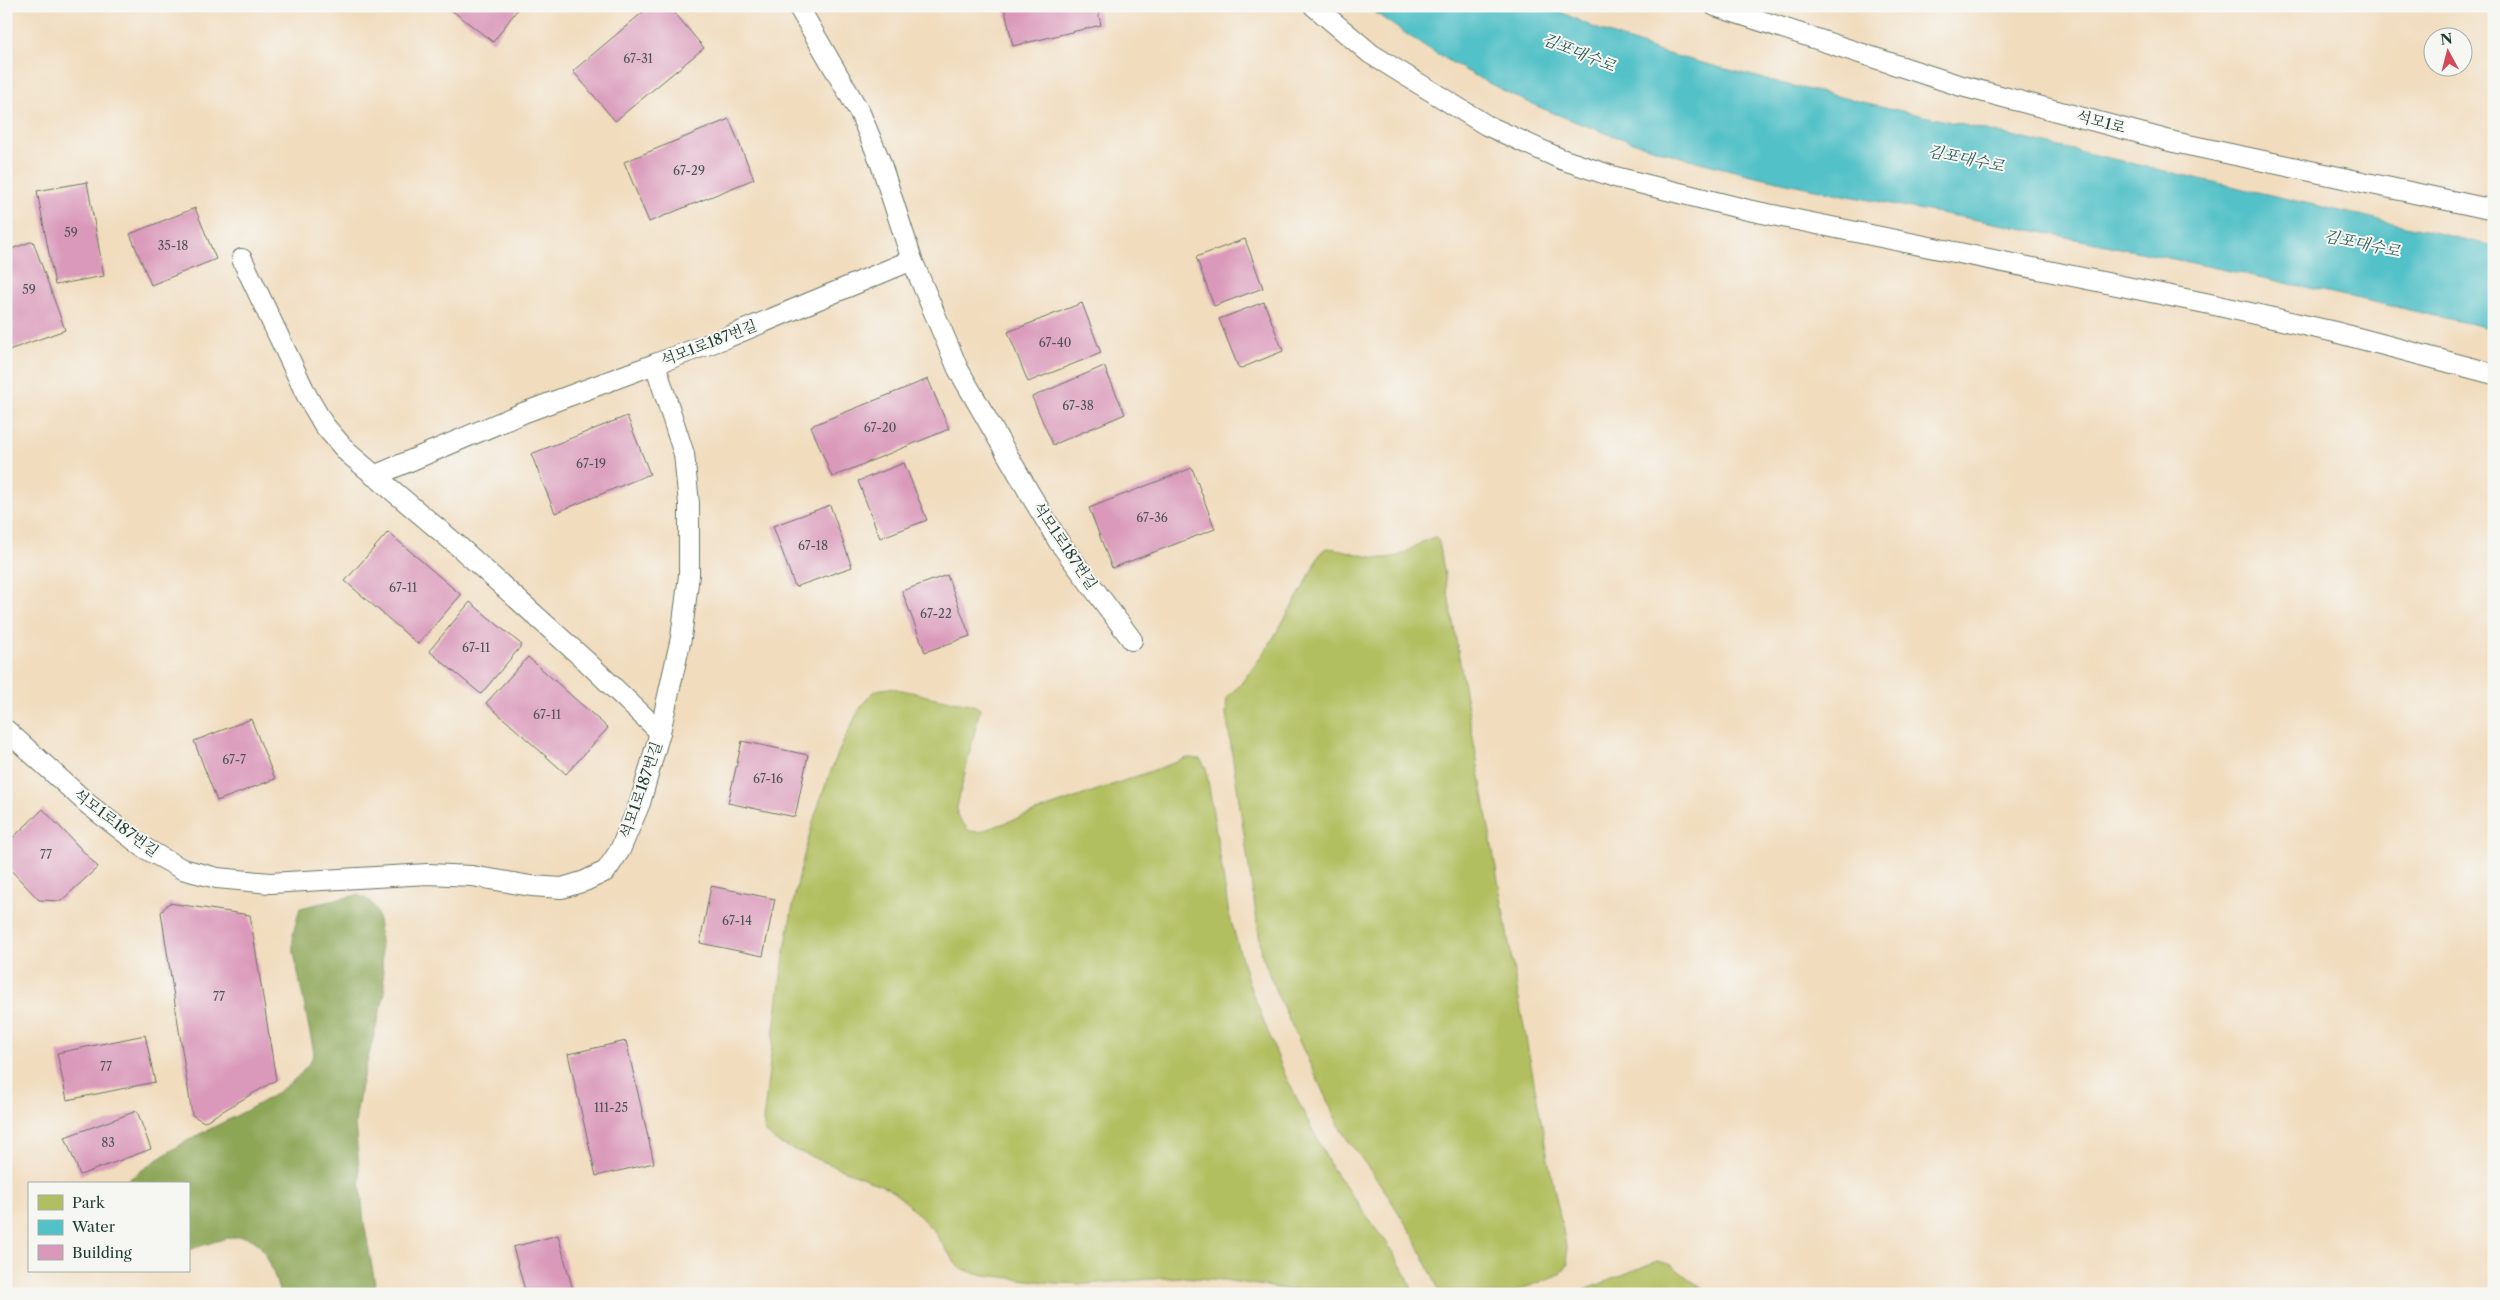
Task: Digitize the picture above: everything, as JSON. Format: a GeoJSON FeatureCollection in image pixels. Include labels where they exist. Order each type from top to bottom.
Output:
{"type":"FeatureCollection","features":[{"type":"Feature","properties":{"kind":"lane","name":"석모1로187번길"},"geometry":{"type":"LineString","coordinates":[[798,6],[860,113],[880,161],[912,260],[958,369],[1059,542],[1132,640]]}},
{"type":"Feature","properties":{"kind":"lane"},"geometry":{"type":"LineString","coordinates":[[1314,6],[1371,54],[1486,125],[1561,159],[1615,177],[1748,210],[2210,304],[2335,332],[2494,374]]}},
{"type":"Feature","properties":{"kind":"lane","name":"석모1로"},"geometry":{"type":"LineString","coordinates":[[1715,6],[1958,85],[2174,142],[2494,210]]}},
{"type":"Feature","properties":{"kind":"lane"},"geometry":{"type":"LineString","coordinates":[[242,259],[311,404],[324,425],[348,453],[456,544],[586,661],[660,732]]}},
{"type":"Feature","properties":{"kind":"lane","name":"석모1로187번길"},"geometry":{"type":"LineString","coordinates":[[6,730],[89,805],[146,850],[182,869],[217,878],[270,883],[428,874],[472,876],[531,886],[562,888],[586,882],[606,871],[620,850],[640,803],[660,732],[681,638],[688,575],[689,504],[684,454],[655,364],[912,260]]}},
{"type":"Feature","properties":{"kind":"lane"},"geometry":{"type":"LineString","coordinates":[[374,476],[523,413],[655,364]]}},
{"type":"Feature","properties":{"kind":"green space"},"geometry":{"type":"Polygon","coordinates":[[[1436,537],[1439,542],[1515,978],[1568,1263],[1561,1274],[1508,1294],[1441,1294],[1414,1237],[1383,1188],[1342,1132],[1276,992],[1262,955],[1226,713],[1227,697],[1240,685],[1266,650],[1304,586],[1321,552],[1326,548],[1370,557],[1388,558],[1402,554],[1426,540],[1436,537]]]}},
{"type":"Feature","properties":{"kind":"green space"},"geometry":{"type":"Polygon","coordinates":[[[889,688],[968,703],[980,709],[957,807],[957,816],[969,831],[979,832],[1188,758],[1200,759],[1206,768],[1229,914],[1249,984],[1285,1075],[1331,1167],[1385,1240],[1407,1276],[1414,1294],[1319,1294],[1223,1280],[1181,1277],[1085,1284],[1055,1283],[976,1274],[958,1267],[934,1231],[907,1203],[888,1188],[778,1143],[765,1132],[763,1121],[782,972],[800,872],[813,823],[829,775],[860,710],[875,691],[889,688]]]}},
{"type":"Feature","properties":{"kind":"green space"},"geometry":{"type":"Polygon","coordinates":[[[357,895],[365,898],[373,905],[378,917],[385,993],[361,1085],[355,1123],[364,1223],[377,1294],[280,1294],[266,1255],[259,1245],[250,1239],[240,1237],[227,1238],[190,1250],[190,1182],[125,1182],[178,1146],[259,1104],[278,1092],[294,1080],[306,1067],[314,1053],[293,948],[293,934],[300,908],[357,895]]]}},
{"type":"Feature","properties":{"kind":"green space"},"geometry":{"type":"Polygon","coordinates":[[[1657,1261],[1670,1264],[1709,1294],[1575,1294],[1657,1261]]]}},
{"type":"Feature","properties":{"kind":"water","name":"김포대수로"},"geometry":{"type":"Polygon","coordinates":[[[1366,6],[1548,6],[1595,28],[1660,52],[1784,84],[2494,246],[2494,329],[2154,255],[1793,184],[1670,154],[1610,135],[1502,90],[1433,51],[1366,6]]]}},
{"type":"Feature","properties":{"kind":"building"},"geometry":{"type":"Polygon","coordinates":[[[446,6],[520,6],[493,42],[446,6]]]}},
{"type":"Feature","properties":{"kind":"building"},"geometry":{"type":"Polygon","coordinates":[[[650,6],[669,6],[704,48],[615,121],[573,71],[650,6]]]}},
{"type":"Feature","properties":{"kind":"building"},"geometry":{"type":"Polygon","coordinates":[[[1004,6],[1097,6],[1101,25],[1013,46],[1004,6]]]}},
{"type":"Feature","properties":{"kind":"building"},"geometry":{"type":"Polygon","coordinates":[[[729,119],[754,179],[649,222],[624,162],[729,119]]]}},
{"type":"Feature","properties":{"kind":"building"},"geometry":{"type":"Polygon","coordinates":[[[87,182],[104,276],[55,285],[37,191],[87,182]]]}},
{"type":"Feature","properties":{"kind":"building"},"geometry":{"type":"Polygon","coordinates":[[[195,208],[216,259],[151,285],[130,234],[195,208]]]}},
{"type":"Feature","properties":{"kind":"building"},"geometry":{"type":"Polygon","coordinates":[[[1245,239],[1263,288],[1214,306],[1196,257],[1245,239]]]}},
{"type":"Feature","properties":{"kind":"building"},"geometry":{"type":"Polygon","coordinates":[[[33,241],[65,330],[6,351],[6,251],[33,241]]]}},
{"type":"Feature","properties":{"kind":"building"},"geometry":{"type":"Polygon","coordinates":[[[1264,302],[1283,351],[1239,369],[1219,319],[1264,302]]]}},
{"type":"Feature","properties":{"kind":"building"},"geometry":{"type":"Polygon","coordinates":[[[1082,303],[1101,353],[1028,382],[1008,332],[1082,303]]]}},
{"type":"Feature","properties":{"kind":"building"},"geometry":{"type":"Polygon","coordinates":[[[1104,366],[1125,414],[1053,445],[1032,397],[1104,366]]]}},
{"type":"Feature","properties":{"kind":"building"},"geometry":{"type":"Polygon","coordinates":[[[928,379],[949,429],[832,477],[811,426],[928,379]]]}},
{"type":"Feature","properties":{"kind":"building"},"geometry":{"type":"Polygon","coordinates":[[[627,416],[650,474],[555,513],[531,454],[627,416]]]}},
{"type":"Feature","properties":{"kind":"building"},"geometry":{"type":"Polygon","coordinates":[[[904,463],[927,520],[880,538],[858,481],[904,463]]]}},
{"type":"Feature","properties":{"kind":"building"},"geometry":{"type":"Polygon","coordinates":[[[1192,468],[1215,529],[1112,568],[1089,508],[1192,468]]]}},
{"type":"Feature","properties":{"kind":"building"},"geometry":{"type":"Polygon","coordinates":[[[830,505],[852,567],[795,587],[773,526],[830,505]]]}},
{"type":"Feature","properties":{"kind":"building"},"geometry":{"type":"Polygon","coordinates":[[[388,532],[461,595],[418,644],[345,581],[388,532]]]}},
{"type":"Feature","properties":{"kind":"building"},"geometry":{"type":"Polygon","coordinates":[[[947,575],[970,636],[925,652],[902,591],[947,575]]]}},
{"type":"Feature","properties":{"kind":"building"},"geometry":{"type":"Polygon","coordinates":[[[470,602],[522,645],[481,694],[429,651],[470,602]]]}},
{"type":"Feature","properties":{"kind":"building"},"geometry":{"type":"Polygon","coordinates":[[[528,657],[608,728],[566,774],[486,703],[528,657]]]}},
{"type":"Feature","properties":{"kind":"building"},"geometry":{"type":"Polygon","coordinates":[[[251,719],[275,779],[217,801],[194,741],[251,719]]]}},
{"type":"Feature","properties":{"kind":"building"},"geometry":{"type":"Polygon","coordinates":[[[742,741],[808,755],[795,817],[728,803],[742,741]]]}},
{"type":"Feature","properties":{"kind":"building"},"geometry":{"type":"Polygon","coordinates":[[[43,809],[98,867],[61,901],[39,900],[6,865],[6,844],[43,809]]]}},
{"type":"Feature","properties":{"kind":"building"},"geometry":{"type":"Polygon","coordinates":[[[711,886],[775,899],[763,956],[700,943],[711,886]]]}},
{"type":"Feature","properties":{"kind":"building"},"geometry":{"type":"Polygon","coordinates":[[[169,903],[250,915],[276,1080],[204,1122],[192,1115],[161,912],[169,903]]]}},
{"type":"Feature","properties":{"kind":"building"},"geometry":{"type":"Polygon","coordinates":[[[145,1035],[155,1082],[67,1100],[57,1053],[145,1035]]]}},
{"type":"Feature","properties":{"kind":"building"},"geometry":{"type":"Polygon","coordinates":[[[626,1041],[654,1163],[596,1176],[568,1054],[626,1041]]]}},
{"type":"Feature","properties":{"kind":"building"},"geometry":{"type":"Polygon","coordinates":[[[137,1111],[151,1149],[80,1175],[65,1137],[137,1111]]]}},
{"type":"Feature","properties":{"kind":"building"},"geometry":{"type":"Polygon","coordinates":[[[558,1235],[574,1294],[526,1294],[513,1247],[558,1235]]]}}]}
